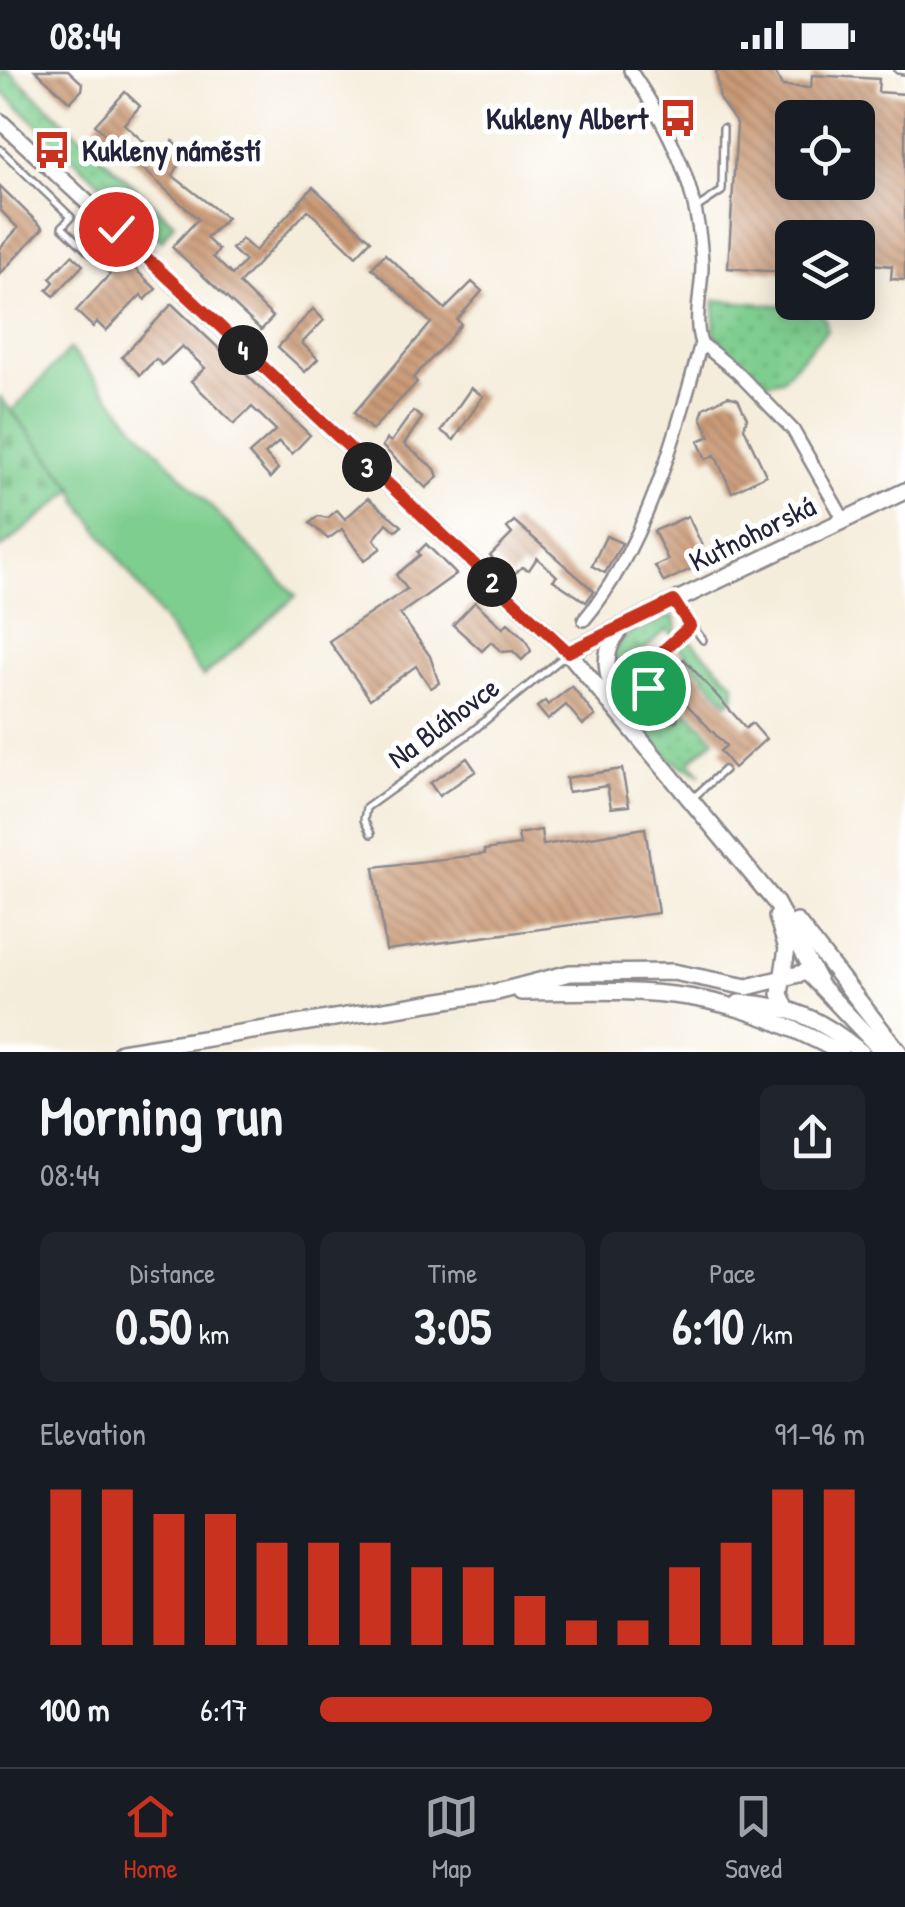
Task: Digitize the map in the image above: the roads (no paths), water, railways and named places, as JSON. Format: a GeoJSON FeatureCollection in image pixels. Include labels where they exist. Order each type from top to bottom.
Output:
{"type":"FeatureCollection","features":[{"type":"Feature","properties":{"kind":"main road","name":"Kutnohorská"},"geometry":{"type":"LineString","coordinates":[[568,652],[905,491]]}},
{"type":"Feature","properties":{"kind":"main road"},"geometry":{"type":"LineString","coordinates":[[632,622],[612,640],[607,670],[616,696],[644,738]]}},
{"type":"Feature","properties":{"kind":"main road"},"geometry":{"type":"LineString","coordinates":[[568,652],[644,738],[794,932],[820,983],[817,1007],[804,1014]]}},
{"type":"Feature","properties":{"kind":"main road"},"geometry":{"type":"LineString","coordinates":[[762,886],[785,938],[785,978],[780,994],[786,1008]]}},
{"type":"Feature","properties":{"kind":"main road"},"geometry":{"type":"LineString","coordinates":[[762,886],[796,921],[899,1052]]}},
{"type":"Feature","properties":{"kind":"main road"},"geometry":{"type":"LineString","coordinates":[[121,1052],[497,992],[570,973],[604,970],[673,972],[747,987],[801,971],[820,983],[883,1052]]}},
{"type":"Feature","properties":{"kind":"main road"},"geometry":{"type":"LineString","coordinates":[[497,992],[626,989],[786,1008],[832,1028],[861,1052]]}},
{"type":"Feature","properties":{"kind":"main road"},"geometry":{"type":"LineString","coordinates":[[728,1002],[840,1052]]}},
{"type":"Feature","properties":{"kind":"street"},"geometry":{"type":"LineString","coordinates":[[584,620],[616,572],[669,453],[701,344],[702,262],[695,208],[672,135],[630,70]]}},
{"type":"Feature","properties":{"kind":"street"},"geometry":{"type":"LineString","coordinates":[[0,121],[568,652]]}},
{"type":"Feature","properties":{"kind":"street"},"geometry":{"type":"LineString","coordinates":[[701,344],[738,374],[793,430],[844,520]]}},
{"type":"Feature","properties":{"kind":"lane"},"geometry":{"type":"LineString","coordinates":[[898,70],[905,71]]}},
{"type":"Feature","properties":{"kind":"lane"},"geometry":{"type":"LineString","coordinates":[[695,208],[722,191],[722,128]]}},
{"type":"Feature","properties":{"kind":"lane"},"geometry":{"type":"LineString","coordinates":[[0,149],[71,217],[62,227],[92,255],[116,229]]}},
{"type":"Feature","properties":{"kind":"lane"},"geometry":{"type":"LineString","coordinates":[[674,601],[703,640]]}},
{"type":"Feature","properties":{"kind":"lane"},"geometry":{"type":"LineString","coordinates":[[674,718],[638,676],[690,626]]}},
{"type":"Feature","properties":{"kind":"lane","name":"Na Bláhovce"},"geometry":{"type":"LineString","coordinates":[[371,834],[364,820],[366,808],[470,733],[568,652]]}},
{"type":"Feature","properties":{"kind":"lane"},"geometry":{"type":"LineString","coordinates":[[692,798],[724,770]]}},
{"type":"Feature","properties":{"kind":"place","name":"Kukleny Albert"},"geometry":{"type":"Point","coordinates":[678,118]}},
{"type":"Feature","properties":{"kind":"place","name":"Kukleny náměstí"},"geometry":{"type":"Point","coordinates":[52,150]}}]}
